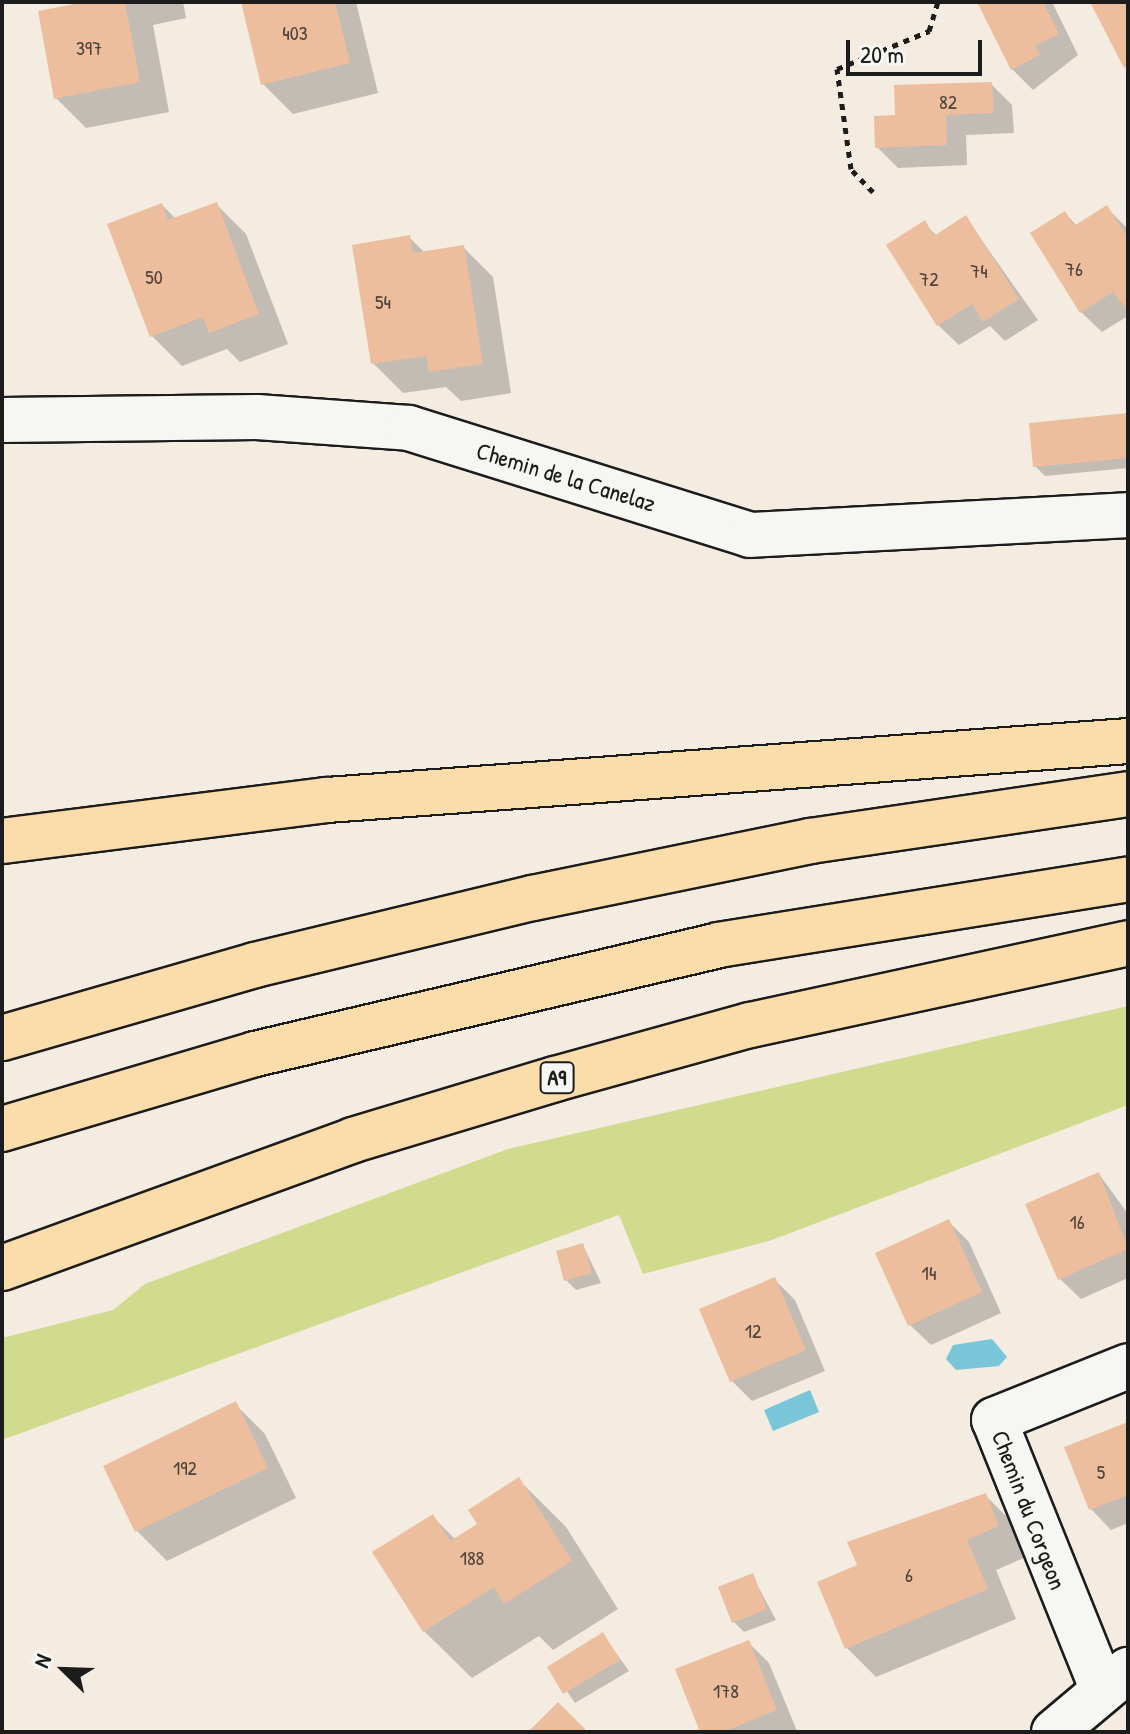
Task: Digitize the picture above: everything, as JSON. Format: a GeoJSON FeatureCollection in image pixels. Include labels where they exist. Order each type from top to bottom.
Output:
{"type":"FeatureCollection","features":[{"type":"Feature","properties":{"kind":"highway"},"geometry":{"type":"LineString","coordinates":[[2,841],[327,800],[1128,741]]}},
{"type":"Feature","properties":{"kind":"highway"},"geometry":{"type":"LineString","coordinates":[[2,1038],[255,965],[533,898],[810,841],[1128,794]]}},
{"type":"Feature","properties":{"kind":"highway"},"geometry":{"type":"LineString","coordinates":[[2,1129],[255,1054],[688,952],[1128,879]]}},
{"type":"Feature","properties":{"kind":"highway","name":"A9"},"geometry":{"type":"LineString","coordinates":[[2,1268],[353,1140],[555,1079],[750,1025],[1128,943]]}},
{"type":"Feature","properties":{"kind":"street","name":"Chemin de la Canelaz"},"geometry":{"type":"LineString","coordinates":[[2,420],[257,417],[409,428],[750,535],[1128,515]]}},
{"type":"Feature","properties":{"kind":"street","name":"Chemin du Corgeon"},"geometry":{"type":"LineString","coordinates":[[1115,1679],[994,1420],[1128,1366]]}},
{"type":"Feature","properties":{"kind":"street"},"geometry":{"type":"LineString","coordinates":[[1054,1732],[1115,1679]]}},
{"type":"Feature","properties":{"kind":"path"},"geometry":{"type":"LineString","coordinates":[[873,192],[851,169],[837,69],[929,31],[938,2]]}},
{"type":"Feature","properties":{"kind":"green space"},"geometry":{"type":"Polygon","coordinates":[[[1128,1006],[1128,1105],[769,1241],[643,1274],[619,1215],[2,1440],[2,1338],[113,1310],[145,1284],[508,1149],[1128,1006]]]}},
{"type":"Feature","properties":{"kind":"water"},"geometry":{"type":"Polygon","coordinates":[[[992,1339],[1007,1357],[999,1366],[956,1370],[946,1359],[953,1345],[992,1339]]]}},
{"type":"Feature","properties":{"kind":"water"},"geometry":{"type":"Polygon","coordinates":[[[810,1390],[819,1412],[773,1431],[764,1410],[810,1390]]]}},
{"type":"Feature","properties":{"kind":"building"},"geometry":{"type":"Polygon","coordinates":[[[85,2],[125,2],[140,82],[54,99],[38,11],[85,2]]]}},
{"type":"Feature","properties":{"kind":"building"},"geometry":{"type":"Polygon","coordinates":[[[241,2],[335,2],[350,63],[261,85],[241,2]]]}},
{"type":"Feature","properties":{"kind":"building"},"geometry":{"type":"Polygon","coordinates":[[[977,2],[1043,2],[1059,34],[1035,46],[1040,55],[1011,70],[977,2]]]}},
{"type":"Feature","properties":{"kind":"building"},"geometry":{"type":"Polygon","coordinates":[[[1090,2],[1128,2],[1128,66],[1124,68],[1090,2]]]}},
{"type":"Feature","properties":{"kind":"building"},"geometry":{"type":"Polygon","coordinates":[[[992,82],[994,113],[946,115],[947,145],[875,148],[874,116],[895,115],[894,85],[992,82]]]}},
{"type":"Feature","properties":{"kind":"building"},"geometry":{"type":"Polygon","coordinates":[[[217,202],[259,314],[209,333],[203,317],[150,337],[107,224],[162,203],[168,220],[217,202]]]}},
{"type":"Feature","properties":{"kind":"building"},"geometry":{"type":"Polygon","coordinates":[[[1107,205],[1128,239],[1128,311],[1113,292],[1080,313],[1030,233],[1065,211],[1074,226],[1107,205]]]}},
{"type":"Feature","properties":{"kind":"building"},"geometry":{"type":"Polygon","coordinates":[[[966,215],[1019,299],[983,322],[972,304],[937,326],[886,245],[925,220],[934,236],[966,215]]]}},
{"type":"Feature","properties":{"kind":"building"},"geometry":{"type":"Polygon","coordinates":[[[410,235],[413,253],[464,245],[483,364],[429,372],[426,356],[371,364],[352,245],[410,235]]]}},
{"type":"Feature","properties":{"kind":"building"},"geometry":{"type":"Polygon","coordinates":[[[1128,413],[1128,458],[1033,467],[1029,423],[1128,413]]]}},
{"type":"Feature","properties":{"kind":"building"},"geometry":{"type":"Polygon","coordinates":[[[1099,1172],[1128,1249],[1058,1280],[1025,1204],[1099,1172]]]}},
{"type":"Feature","properties":{"kind":"building"},"geometry":{"type":"Polygon","coordinates":[[[949,1219],[982,1292],[908,1326],[875,1253],[949,1219]]]}},
{"type":"Feature","properties":{"kind":"building"},"geometry":{"type":"Polygon","coordinates":[[[583,1243],[592,1273],[564,1281],[556,1251],[583,1243]]]}},
{"type":"Feature","properties":{"kind":"building"},"geometry":{"type":"Polygon","coordinates":[[[775,1277],[806,1350],[730,1382],[699,1309],[775,1277]]]}},
{"type":"Feature","properties":{"kind":"building"},"geometry":{"type":"Polygon","coordinates":[[[236,1401],[268,1468],[135,1532],[103,1466],[236,1401]]]}},
{"type":"Feature","properties":{"kind":"building"},"geometry":{"type":"Polygon","coordinates":[[[1128,1422],[1128,1495],[1089,1510],[1064,1447],[1128,1422]]]}},
{"type":"Feature","properties":{"kind":"building"},"geometry":{"type":"Polygon","coordinates":[[[519,1477],[572,1561],[504,1604],[494,1587],[423,1632],[372,1552],[433,1514],[450,1541],[477,1524],[468,1510],[519,1477]]]}},
{"type":"Feature","properties":{"kind":"building"},"geometry":{"type":"Polygon","coordinates":[[[986,1493],[999,1526],[967,1540],[988,1589],[845,1649],[817,1582],[857,1565],[847,1542],[986,1493]]]}},
{"type":"Feature","properties":{"kind":"building"},"geometry":{"type":"Polygon","coordinates":[[[753,1573],[767,1609],[732,1623],[718,1587],[753,1573]]]}},
{"type":"Feature","properties":{"kind":"building"},"geometry":{"type":"Polygon","coordinates":[[[603,1632],[620,1660],[563,1694],[547,1667],[603,1632]]]}},
{"type":"Feature","properties":{"kind":"building"},"geometry":{"type":"Polygon","coordinates":[[[749,1640],[777,1710],[723,1732],[700,1732],[675,1669],[749,1640]]]}},
{"type":"Feature","properties":{"kind":"building"},"geometry":{"type":"Polygon","coordinates":[[[558,1702],[588,1732],[528,1732],[558,1702]]]}}]}
